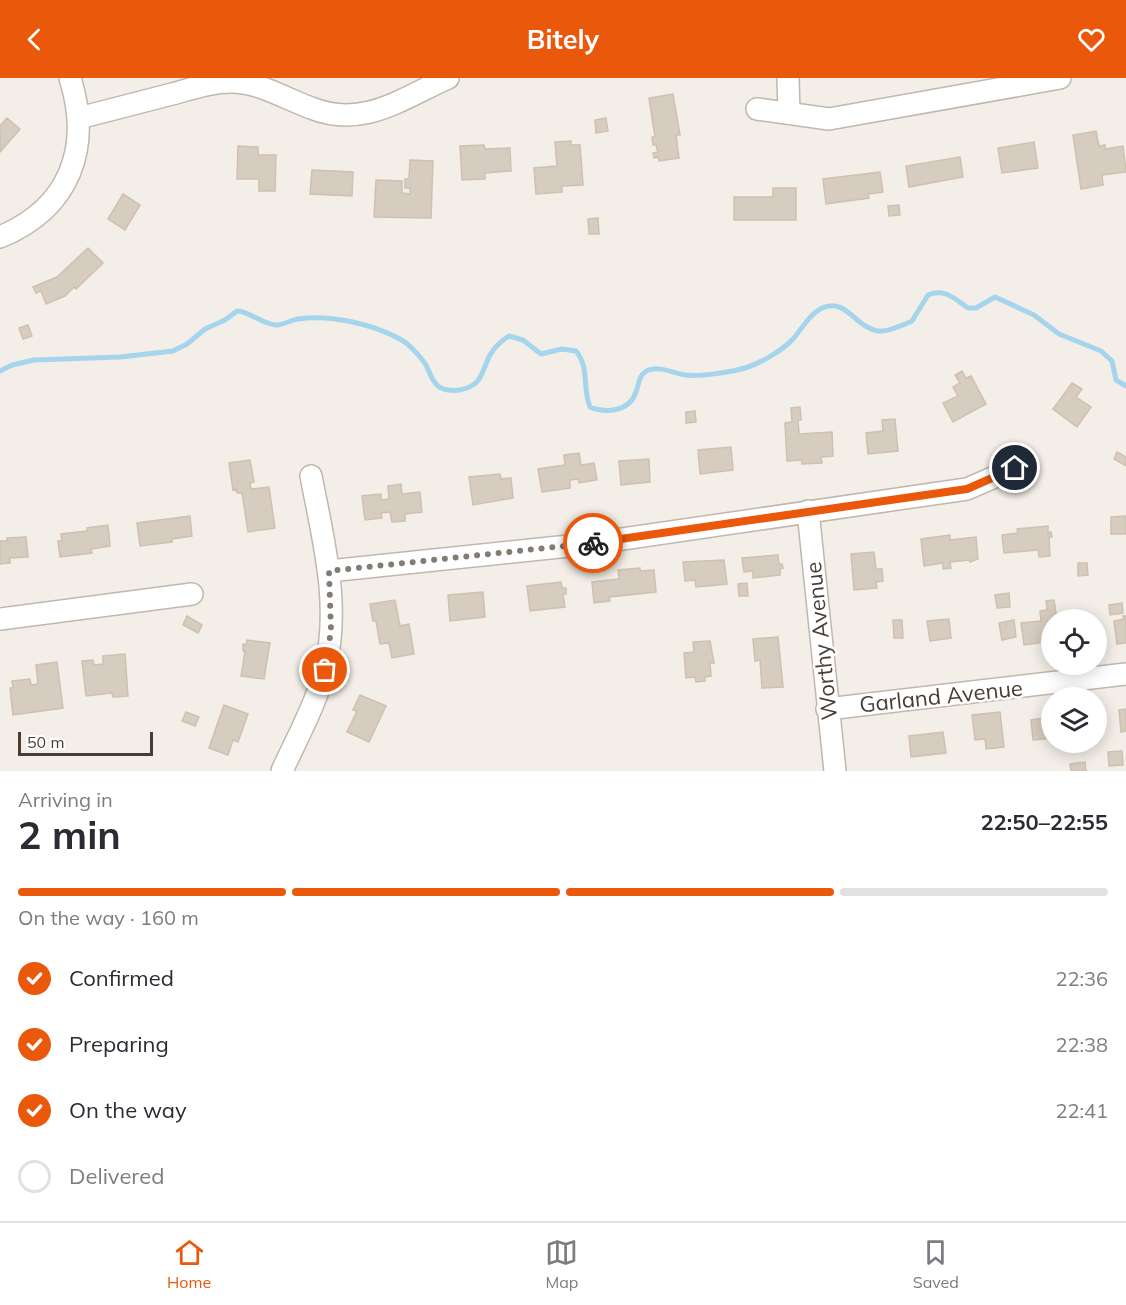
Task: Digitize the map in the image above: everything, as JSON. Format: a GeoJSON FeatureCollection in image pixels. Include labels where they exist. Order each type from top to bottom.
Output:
{"type":"FeatureCollection","features":[{"type":"Feature","properties":{"kind":"street"},"geometry":{"type":"LineString","coordinates":[[0,237],[33,218],[63,189],[74,159],[79,132],[76,98],[70,78]]}},
{"type":"Feature","properties":{"kind":"street"},"geometry":{"type":"LineString","coordinates":[[79,118],[223,82],[244,83],[273,92],[312,109],[340,115],[378,111],[424,84],[448,78]]}},
{"type":"Feature","properties":{"kind":"street"},"geometry":{"type":"LineString","coordinates":[[788,78],[789,113]]}},
{"type":"Feature","properties":{"kind":"street"},"geometry":{"type":"LineString","coordinates":[[758,109],[829,119],[1060,78]]}},
{"type":"Feature","properties":{"kind":"street"},"geometry":{"type":"LineString","coordinates":[[329,571],[588,544],[967,489],[1015,468]]}},
{"type":"Feature","properties":{"kind":"street"},"geometry":{"type":"LineString","coordinates":[[282,771],[314,701],[325,670],[331,630],[329,571],[311,476]]}},
{"type":"Feature","properties":{"kind":"street","name":"Worthy Avenue"},"geometry":{"type":"LineString","coordinates":[[808,512],[827,709],[836,771]]}},
{"type":"Feature","properties":{"kind":"street"},"geometry":{"type":"LineString","coordinates":[[0,619],[192,594]]}},
{"type":"Feature","properties":{"kind":"street","name":"Garland Avenue"},"geometry":{"type":"LineString","coordinates":[[827,709],[1126,674]]}},
{"type":"Feature","properties":{"kind":"building"},"geometry":{"type":"Polygon","coordinates":[[[673,94],[680,135],[676,135],[679,158],[659,161],[658,157],[654,158],[653,153],[658,152],[656,145],[653,145],[652,137],[655,137],[649,98],[673,94]]]}},
{"type":"Feature","properties":{"kind":"building"},"geometry":{"type":"Polygon","coordinates":[[[7,118],[20,129],[0,152],[0,126],[7,118]]]}},
{"type":"Feature","properties":{"kind":"building"},"geometry":{"type":"Polygon","coordinates":[[[606,118],[608,131],[596,133],[595,120],[606,118]]]}},
{"type":"Feature","properties":{"kind":"building"},"geometry":{"type":"Polygon","coordinates":[[[1096,131],[1099,146],[1105,145],[1105,149],[1123,146],[1126,172],[1102,175],[1103,185],[1081,189],[1073,135],[1096,131]]]}},
{"type":"Feature","properties":{"kind":"building"},"geometry":{"type":"Polygon","coordinates":[[[571,141],[571,145],[580,145],[583,185],[562,186],[562,192],[536,194],[534,168],[557,166],[555,142],[571,141]]]}},
{"type":"Feature","properties":{"kind":"building"},"geometry":{"type":"Polygon","coordinates":[[[1034,142],[1038,168],[1002,173],[998,148],[1034,142]]]}},
{"type":"Feature","properties":{"kind":"building"},"geometry":{"type":"Polygon","coordinates":[[[484,145],[485,149],[510,148],[511,171],[485,173],[485,179],[462,180],[460,146],[484,145]]]}},
{"type":"Feature","properties":{"kind":"building"},"geometry":{"type":"Polygon","coordinates":[[[238,146],[258,147],[258,155],[276,155],[275,191],[259,191],[259,179],[237,179],[238,146]]]}},
{"type":"Feature","properties":{"kind":"building"},"geometry":{"type":"Polygon","coordinates":[[[960,157],[963,177],[909,187],[906,166],[960,157]]]}},
{"type":"Feature","properties":{"kind":"building"},"geometry":{"type":"Polygon","coordinates":[[[410,160],[433,161],[431,218],[374,217],[376,180],[402,181],[402,193],[410,194],[410,188],[405,188],[405,179],[409,179],[410,160]]]}},
{"type":"Feature","properties":{"kind":"building"},"geometry":{"type":"Polygon","coordinates":[[[312,170],[353,172],[352,196],[310,194],[312,170]]]}},
{"type":"Feature","properties":{"kind":"building"},"geometry":{"type":"Polygon","coordinates":[[[880,172],[883,192],[868,194],[869,198],[826,204],[823,179],[880,172]]]}},
{"type":"Feature","properties":{"kind":"building"},"geometry":{"type":"Polygon","coordinates":[[[773,188],[796,188],[796,220],[734,220],[734,197],[773,197],[773,188]]]}},
{"type":"Feature","properties":{"kind":"building"},"geometry":{"type":"Polygon","coordinates":[[[123,194],[140,205],[125,230],[108,219],[123,194]]]}},
{"type":"Feature","properties":{"kind":"building"},"geometry":{"type":"Polygon","coordinates":[[[899,205],[900,215],[889,216],[888,206],[899,205]]]}},
{"type":"Feature","properties":{"kind":"building"},"geometry":{"type":"Polygon","coordinates":[[[598,218],[599,234],[589,234],[588,219],[598,218]]]}},
{"type":"Feature","properties":{"kind":"building"},"geometry":{"type":"Polygon","coordinates":[[[88,248],[103,263],[76,289],[74,287],[65,296],[46,304],[41,291],[36,293],[33,287],[57,277],[88,248]]]}},
{"type":"Feature","properties":{"kind":"building"},"geometry":{"type":"Polygon","coordinates":[[[28,325],[32,336],[23,339],[19,328],[28,325]]]}},
{"type":"Feature","properties":{"kind":"building"},"geometry":{"type":"Polygon","coordinates":[[[962,371],[966,378],[971,376],[986,404],[953,422],[943,403],[958,396],[953,387],[960,383],[955,375],[962,371]]]}},
{"type":"Feature","properties":{"kind":"building"},"geometry":{"type":"Polygon","coordinates":[[[1072,383],[1082,389],[1076,397],[1091,407],[1077,427],[1053,409],[1072,383]]]}},
{"type":"Feature","properties":{"kind":"building"},"geometry":{"type":"Polygon","coordinates":[[[800,407],[799,434],[832,432],[833,456],[821,457],[822,463],[802,464],[802,460],[787,461],[785,423],[792,422],[791,408],[800,407]]]}},
{"type":"Feature","properties":{"kind":"building"},"geometry":{"type":"Polygon","coordinates":[[[695,411],[696,422],[686,423],[686,412],[695,411]]]}},
{"type":"Feature","properties":{"kind":"building"},"geometry":{"type":"Polygon","coordinates":[[[895,419],[898,451],[868,454],[866,433],[883,431],[882,420],[895,419]]]}},
{"type":"Feature","properties":{"kind":"building"},"geometry":{"type":"Polygon","coordinates":[[[731,447],[733,470],[700,474],[698,450],[731,447]]]}},
{"type":"Feature","properties":{"kind":"building"},"geometry":{"type":"Polygon","coordinates":[[[1117,452],[1126,457],[1126,466],[1114,459],[1117,452]]]}},
{"type":"Feature","properties":{"kind":"building"},"geometry":{"type":"Polygon","coordinates":[[[579,453],[581,465],[594,463],[597,480],[579,483],[578,479],[570,480],[570,488],[542,492],[538,469],[565,465],[564,455],[579,453]]]}},
{"type":"Feature","properties":{"kind":"building"},"geometry":{"type":"Polygon","coordinates":[[[649,459],[650,482],[621,485],[619,461],[649,459]]]}},
{"type":"Feature","properties":{"kind":"building"},"geometry":{"type":"Polygon","coordinates":[[[250,460],[254,482],[250,483],[251,489],[269,487],[275,528],[248,532],[242,493],[237,493],[236,489],[233,490],[229,463],[250,460]]]}},
{"type":"Feature","properties":{"kind":"building"},"geometry":{"type":"Polygon","coordinates":[[[500,474],[501,479],[511,478],[513,498],[473,505],[469,477],[500,474]]]}},
{"type":"Feature","properties":{"kind":"building"},"geometry":{"type":"Polygon","coordinates":[[[401,484],[402,494],[420,492],[422,512],[405,514],[405,521],[392,522],[390,512],[381,513],[382,518],[365,520],[362,496],[381,494],[381,500],[389,499],[388,486],[401,484]]]}},
{"type":"Feature","properties":{"kind":"building"},"geometry":{"type":"Polygon","coordinates":[[[190,516],[192,536],[172,539],[172,542],[140,546],[137,523],[190,516]]]}},
{"type":"Feature","properties":{"kind":"building"},"geometry":{"type":"Polygon","coordinates":[[[1126,516],[1126,534],[1111,534],[1111,517],[1126,516]]]}},
{"type":"Feature","properties":{"kind":"building"},"geometry":{"type":"Polygon","coordinates":[[[108,525],[110,546],[91,549],[92,553],[60,557],[58,541],[62,541],[61,534],[87,531],[87,528],[108,525]]]}},
{"type":"Feature","properties":{"kind":"building"},"geometry":{"type":"Polygon","coordinates":[[[1048,526],[1048,533],[1051,532],[1052,537],[1049,537],[1050,556],[1039,557],[1038,550],[1004,553],[1002,535],[1018,533],[1017,529],[1048,526]]]}},
{"type":"Feature","properties":{"kind":"building"},"geometry":{"type":"Polygon","coordinates":[[[950,535],[950,540],[976,537],[978,559],[970,562],[969,560],[950,562],[951,568],[943,569],[943,563],[924,566],[921,539],[950,535]]]}},
{"type":"Feature","properties":{"kind":"building"},"geometry":{"type":"Polygon","coordinates":[[[26,537],[28,557],[10,558],[10,563],[0,564],[0,541],[7,541],[7,538],[26,537]]]}},
{"type":"Feature","properties":{"kind":"building"},"geometry":{"type":"Polygon","coordinates":[[[874,552],[876,569],[882,569],[883,581],[876,582],[877,588],[854,590],[851,554],[874,552]]]}},
{"type":"Feature","properties":{"kind":"building"},"geometry":{"type":"Polygon","coordinates":[[[778,555],[779,564],[782,564],[783,568],[780,569],[780,575],[753,578],[753,571],[744,572],[742,558],[778,555]]]}},
{"type":"Feature","properties":{"kind":"building"},"geometry":{"type":"Polygon","coordinates":[[[724,560],[727,584],[696,587],[695,580],[685,581],[683,562],[724,560]]]}},
{"type":"Feature","properties":{"kind":"building"},"geometry":{"type":"Polygon","coordinates":[[[1078,563],[1087,563],[1088,575],[1078,576],[1078,563]]]}},
{"type":"Feature","properties":{"kind":"building"},"geometry":{"type":"Polygon","coordinates":[[[640,568],[640,571],[654,570],[656,592],[609,597],[610,601],[594,603],[592,582],[619,579],[618,570],[640,568]]]}},
{"type":"Feature","properties":{"kind":"building"},"geometry":{"type":"Polygon","coordinates":[[[561,582],[562,588],[566,588],[566,594],[563,594],[565,607],[530,611],[527,586],[561,582]]]}},
{"type":"Feature","properties":{"kind":"building"},"geometry":{"type":"Polygon","coordinates":[[[747,583],[748,596],[739,596],[738,584],[747,583]]]}},
{"type":"Feature","properties":{"kind":"building"},"geometry":{"type":"Polygon","coordinates":[[[483,592],[485,617],[450,621],[448,595],[483,592]]]}},
{"type":"Feature","properties":{"kind":"building"},"geometry":{"type":"Polygon","coordinates":[[[1009,593],[1010,607],[997,608],[995,595],[1009,593]]]}},
{"type":"Feature","properties":{"kind":"building"},"geometry":{"type":"Polygon","coordinates":[[[395,600],[400,626],[409,624],[414,654],[392,658],[389,643],[380,644],[370,604],[395,600]]]}},
{"type":"Feature","properties":{"kind":"building"},"geometry":{"type":"Polygon","coordinates":[[[1054,600],[1055,609],[1047,609],[1046,601],[1054,600]]]}},
{"type":"Feature","properties":{"kind":"building"},"geometry":{"type":"Polygon","coordinates":[[[1122,603],[1123,613],[1110,615],[1109,605],[1122,603]]]}},
{"type":"Feature","properties":{"kind":"building"},"geometry":{"type":"Polygon","coordinates":[[[187,616],[202,625],[198,633],[183,625],[187,616]]]}},
{"type":"Feature","properties":{"kind":"building"},"geometry":{"type":"Polygon","coordinates":[[[1123,616],[1126,616],[1126,643],[1117,644],[1114,621],[1124,619],[1123,616]]]}},
{"type":"Feature","properties":{"kind":"building"},"geometry":{"type":"Polygon","coordinates":[[[949,619],[951,638],[930,641],[927,621],[949,619]]]}},
{"type":"Feature","properties":{"kind":"building"},"geometry":{"type":"Polygon","coordinates":[[[893,620],[902,620],[903,638],[894,638],[893,620]]]}},
{"type":"Feature","properties":{"kind":"building"},"geometry":{"type":"Polygon","coordinates":[[[1014,620],[1016,637],[1002,640],[999,623],[1014,620]]]}},
{"type":"Feature","properties":{"kind":"building"},"geometry":{"type":"Polygon","coordinates":[[[1041,621],[1041,643],[1024,645],[1021,623],[1041,621]]]}},
{"type":"Feature","properties":{"kind":"building"},"geometry":{"type":"Polygon","coordinates":[[[778,637],[783,687],[762,688],[760,660],[755,661],[753,639],[778,637]]]}},
{"type":"Feature","properties":{"kind":"building"},"geometry":{"type":"Polygon","coordinates":[[[247,640],[270,643],[264,679],[241,676],[245,651],[243,651],[243,644],[246,645],[247,640]]]}},
{"type":"Feature","properties":{"kind":"building"},"geometry":{"type":"Polygon","coordinates":[[[710,641],[714,663],[710,663],[711,676],[705,677],[705,681],[696,682],[695,677],[686,678],[684,653],[694,652],[693,642],[710,641]]]}},
{"type":"Feature","properties":{"kind":"building"},"geometry":{"type":"Polygon","coordinates":[[[125,654],[128,696],[113,697],[112,693],[86,696],[82,661],[93,660],[94,665],[103,664],[103,656],[125,654]]]}},
{"type":"Feature","properties":{"kind":"building"},"geometry":{"type":"Polygon","coordinates":[[[57,662],[63,708],[13,715],[10,688],[13,688],[12,681],[30,679],[31,685],[38,684],[36,665],[57,662]]]}},
{"type":"Feature","properties":{"kind":"building"},"geometry":{"type":"Polygon","coordinates":[[[360,695],[386,706],[369,742],[347,732],[357,711],[353,710],[360,695]]]}},
{"type":"Feature","properties":{"kind":"building"},"geometry":{"type":"Polygon","coordinates":[[[224,705],[248,714],[238,742],[233,740],[228,755],[209,748],[224,705]]]}},
{"type":"Feature","properties":{"kind":"building"},"geometry":{"type":"Polygon","coordinates":[[[1126,709],[1126,731],[1121,732],[1119,710],[1126,709]]]}},
{"type":"Feature","properties":{"kind":"building"},"geometry":{"type":"Polygon","coordinates":[[[186,712],[199,717],[195,726],[182,721],[186,712]]]}},
{"type":"Feature","properties":{"kind":"building"},"geometry":{"type":"Polygon","coordinates":[[[1000,712],[1004,747],[986,749],[985,739],[975,740],[972,715],[1000,712]]]}},
{"type":"Feature","properties":{"kind":"building"},"geometry":{"type":"Polygon","coordinates":[[[1041,719],[1041,739],[1033,740],[1031,720],[1041,719]]]}},
{"type":"Feature","properties":{"kind":"building"},"geometry":{"type":"Polygon","coordinates":[[[943,732],[946,753],[911,757],[909,736],[943,732]]]}},
{"type":"Feature","properties":{"kind":"building"},"geometry":{"type":"Polygon","coordinates":[[[1122,751],[1123,765],[1109,766],[1108,752],[1122,751]]]}},
{"type":"Feature","properties":{"kind":"building"},"geometry":{"type":"Polygon","coordinates":[[[1085,762],[1086,771],[1071,771],[1070,764],[1085,762]]]}},
{"type":"Feature","properties":{"kind":"waterway"},"geometry":{"type":"LineString","coordinates":[[0,371],[12,365],[34,360],[120,357],[173,351],[237,311],[276,325],[298,319],[324,318],[350,321],[377,329],[407,344],[424,362],[435,383],[441,388],[450,390],[467,388],[477,382],[492,352],[509,336],[523,340],[541,354],[562,349],[576,351],[583,364],[590,407],[610,410],[629,403],[636,392],[641,376],[649,370],[659,369],[685,375],[716,374],[734,371],[760,362],[790,342],[810,317],[822,308],[838,307],[870,329],[882,331],[912,321],[928,295],[940,293],[968,308],[976,308],[995,297],[1034,315],[1059,334],[1101,351],[1112,361],[1116,380],[1126,386]]}},
{"type":"Feature","properties":{"kind":"way so far"},"geometry":{"type":"LineString","coordinates":[[325,670],[331,630],[329,571],[593,543]]}},
{"type":"Feature","properties":{"kind":"route"},"geometry":{"type":"LineString","coordinates":[[593,543],[967,489],[1015,468]]}}]}
